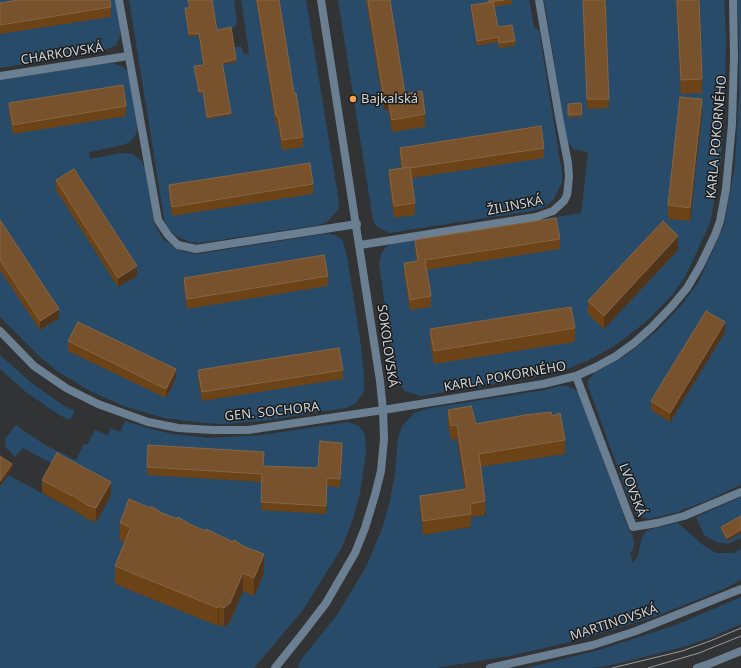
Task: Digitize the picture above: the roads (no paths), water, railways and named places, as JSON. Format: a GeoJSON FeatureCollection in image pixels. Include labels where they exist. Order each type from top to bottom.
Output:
{"type":"FeatureCollection","features":[{"type":"Feature","properties":{"kind":"street"},"geometry":{"type":"LineString","coordinates":[[119,0],[158,220],[168,235],[178,244],[196,249],[357,224]]}},
{"type":"Feature","properties":{"kind":"street","name":"SOKOLOVSKÁ"},"geometry":{"type":"LineString","coordinates":[[275,668],[326,603],[346,570],[361,540],[376,495],[384,439],[380,381],[357,224],[321,0]]}},
{"type":"Feature","properties":{"kind":"street","name":"ŽILINSKÁ"},"geometry":{"type":"LineString","coordinates":[[360,245],[536,217],[553,210],[564,200],[568,187],[568,163],[539,0]]}},
{"type":"Feature","properties":{"kind":"street","name":"KARLA POKORNÉHO"},"geometry":{"type":"LineString","coordinates":[[383,410],[543,384],[576,376],[616,356],[652,327],[672,306],[687,288],[700,266],[720,221],[726,189],[732,124],[734,63],[733,0]]}},
{"type":"Feature","properties":{"kind":"street","name":"CHARKOVSKÁ"},"geometry":{"type":"LineString","coordinates":[[0,76],[128,56]]}},
{"type":"Feature","properties":{"kind":"street","name":"GEN. SOCHORA"},"geometry":{"type":"LineString","coordinates":[[0,331],[34,366],[66,388],[98,404],[148,422],[178,428],[248,430],[383,410]]}},
{"type":"Feature","properties":{"kind":"street","name":"LVOVSKÁ"},"geometry":{"type":"LineString","coordinates":[[576,376],[632,527],[657,523],[684,516],[741,492]]}},
{"type":"Feature","properties":{"kind":"street","name":"MARTINOVSKÁ"},"geometry":{"type":"LineString","coordinates":[[490,668],[593,645],[636,631],[741,589]]}},
{"type":"Feature","properties":{"kind":"street"},"geometry":{"type":"LineString","coordinates":[[697,668],[741,651]]}},
{"type":"Feature","properties":{"kind":"tram line"},"geometry":{"type":"LineString","coordinates":[[612,668],[682,651],[741,628]]}},
{"type":"Feature","properties":{"kind":"tram line"},"geometry":{"type":"LineString","coordinates":[[648,668],[699,653],[741,636]]}},
{"type":"Feature","properties":{"kind":"place","name":"Bajkalská"},"geometry":{"type":"Point","coordinates":[353,99]}}]}
